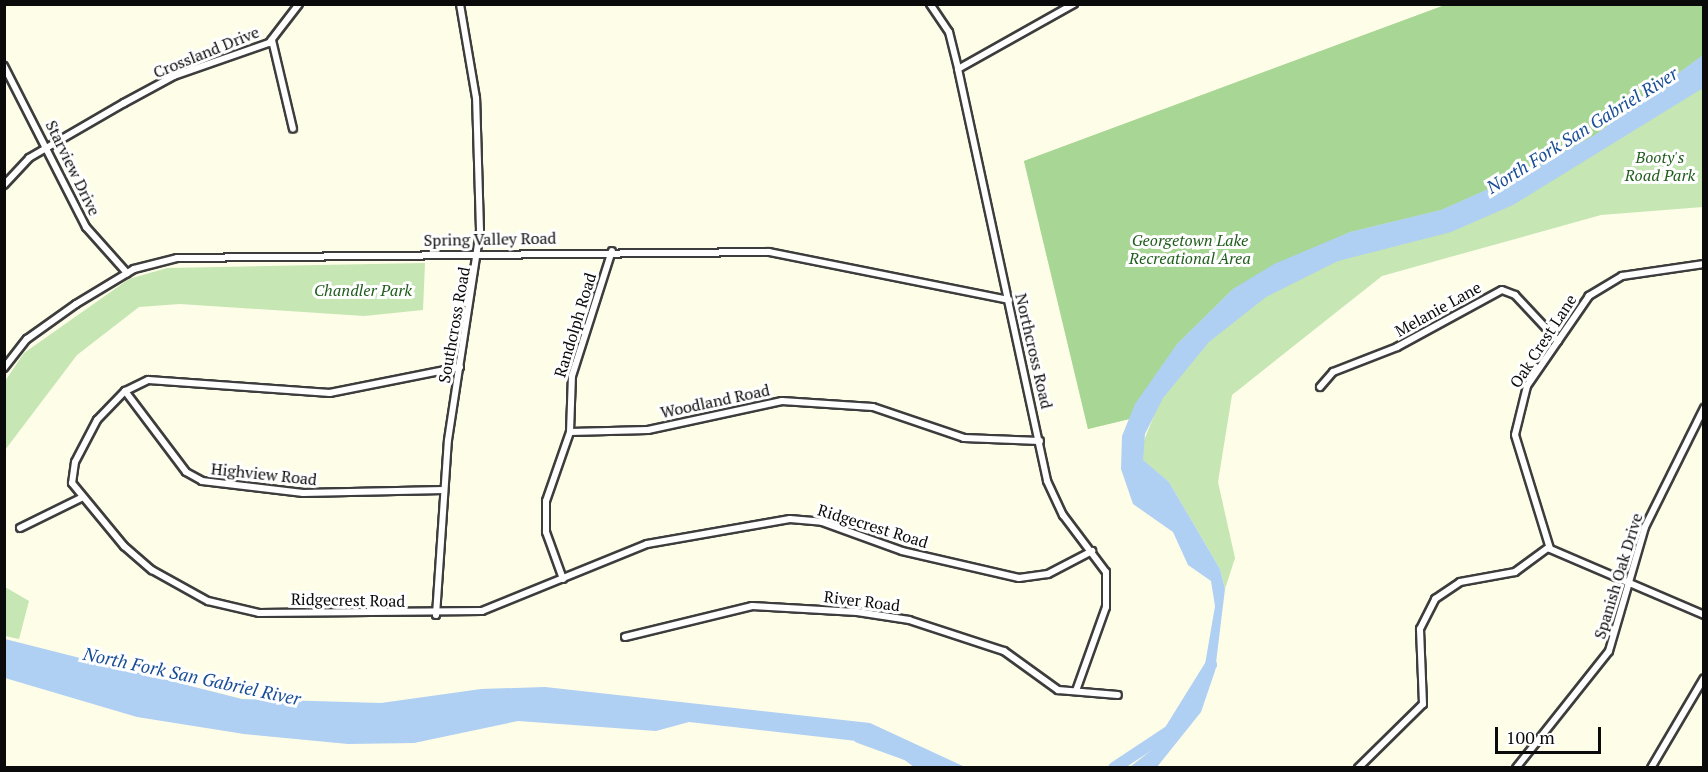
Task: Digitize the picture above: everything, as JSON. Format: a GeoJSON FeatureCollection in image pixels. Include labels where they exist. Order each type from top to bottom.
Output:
{"type":"FeatureCollection","features":[{"type":"Feature","properties":{"kind":"street","name":"Crossland Drive"},"geometry":{"type":"LineString","coordinates":[[4,185],[21,165],[49,147],[174,76],[272,40],[299,4]]}},
{"type":"Feature","properties":{"kind":"street","name":"Southcross Road"},"geometry":{"type":"LineString","coordinates":[[436,615],[444,490],[460,368],[479,253],[476,98],[460,4]]}},
{"type":"Feature","properties":{"kind":"street","name":"Northcross Road"},"geometry":{"type":"LineString","coordinates":[[930,4],[949,32],[1052,495],[1106,572],[1106,607],[1076,691]]}},
{"type":"Feature","properties":{"kind":"street"},"geometry":{"type":"LineString","coordinates":[[958,69],[1074,4]]}},
{"type":"Feature","properties":{"kind":"street"},"geometry":{"type":"LineString","coordinates":[[272,40],[293,129]]}},
{"type":"Feature","properties":{"kind":"street","name":"Starview Drive"},"geometry":{"type":"LineString","coordinates":[[4,66],[49,147],[86,227],[127,273]]}},
{"type":"Feature","properties":{"kind":"street","name":"Spring Valley Road"},"geometry":{"type":"LineString","coordinates":[[4,368],[36,330],[127,273],[177,258],[612,251],[769,252],[1009,300]]}},
{"type":"Feature","properties":{"kind":"street","name":"Randolph Road"},"geometry":{"type":"LineString","coordinates":[[562,579],[544,517],[570,432],[572,376],[612,251]]}},
{"type":"Feature","properties":{"kind":"street","name":"Oak Crest Lane"},"geometry":{"type":"LineString","coordinates":[[1549,547],[1515,435],[1521,397],[1589,297],[1612,280],[1704,264]]}},
{"type":"Feature","properties":{"kind":"street","name":"Melanie Lane"},"geometry":{"type":"LineString","coordinates":[[1320,387],[1333,372],[1397,346],[1502,290],[1515,295],[1558,341]]}},
{"type":"Feature","properties":{"kind":"street","name":"Ridgecrest Road"},"geometry":{"type":"LineString","coordinates":[[460,368],[330,393],[157,378],[125,391],[98,420],[75,462],[72,483],[81,498],[152,570],[208,601],[259,614],[436,615],[482,611],[647,544],[790,519],[831,524],[902,551],[1019,578],[1048,574],[1092,551]]}},
{"type":"Feature","properties":{"kind":"street","name":"Highview Road"},"geometry":{"type":"LineString","coordinates":[[125,391],[186,471],[202,481],[303,493],[444,490]]}},
{"type":"Feature","properties":{"kind":"street","name":"Woodland Road"},"geometry":{"type":"LineString","coordinates":[[570,432],[648,430],[782,401],[873,407],[964,438],[1040,441]]}},
{"type":"Feature","properties":{"kind":"street","name":"Spanish Oak Drive"},"geometry":{"type":"LineString","coordinates":[[1516,768],[1606,657],[1655,504],[1704,408]]}},
{"type":"Feature","properties":{"kind":"street"},"geometry":{"type":"LineString","coordinates":[[20,528],[81,498]]}},
{"type":"Feature","properties":{"kind":"street"},"geometry":{"type":"LineString","coordinates":[[1358,768],[1423,704],[1420,629],[1435,599],[1460,582],[1515,572],[1549,547],[1629,585],[1704,615]]}},
{"type":"Feature","properties":{"kind":"street","name":"River Road"},"geometry":{"type":"LineString","coordinates":[[625,637],[752,606],[857,612],[909,620],[1004,651],[1058,690],[1118,695]]}},
{"type":"Feature","properties":{"kind":"street"},"geometry":{"type":"LineString","coordinates":[[1651,768],[1704,678]]}},
{"type":"Feature","properties":{"kind":"green space","name":"Georgetown Lake Recreational Area"},"geometry":{"type":"Polygon","coordinates":[[[1445,5],[1703,5],[1703,207],[1601,215],[1382,276],[1232,395],[1218,482],[1235,558],[1225,589],[1220,569],[1169,482],[1143,461],[1141,448],[1155,413],[1088,429],[1024,161],[1445,5]]]}},
{"type":"Feature","properties":{"kind":"green space","name":"Georgetown Lake Recreational Area"},"geometry":{"type":"Polygon","coordinates":[[[1445,5],[1703,5],[1703,55],[1595,135],[1520,175],[1441,210],[1350,232],[1233,289],[1177,344],[1129,419],[1088,429],[1024,161],[1445,5]]]}},
{"type":"Feature","properties":{"kind":"green space","name":"Chandler Park"},"geometry":{"type":"Polygon","coordinates":[[[425,263],[423,310],[364,316],[180,304],[139,307],[77,355],[5,450],[5,381],[24,353],[129,279],[167,268],[425,263]]]}},
{"type":"Feature","properties":{"kind":"green space"},"geometry":{"type":"Polygon","coordinates":[[[5,587],[29,601],[19,639],[5,636],[5,587]]]}},
{"type":"Feature","properties":{"kind":"water"},"geometry":{"type":"Polygon","coordinates":[[[1703,55],[1703,88],[1513,205],[1451,232],[1338,261],[1266,297],[1209,342],[1163,398],[1145,434],[1143,460],[1169,482],[1220,569],[1225,589],[1215,671],[1201,712],[1157,767],[1130,767],[1167,738],[1201,688],[1215,606],[1211,581],[1188,565],[1173,532],[1133,504],[1121,469],[1122,436],[1135,404],[1177,344],[1233,289],[1274,264],[1350,232],[1441,210],[1520,175],[1595,135],[1703,55]]]}},
{"type":"Feature","properties":{"kind":"water"},"geometry":{"type":"Polygon","coordinates":[[[5,639],[242,699],[381,703],[481,689],[545,687],[870,723],[965,767],[914,767],[883,744],[689,722],[656,731],[518,721],[414,743],[348,744],[244,734],[137,717],[5,678],[5,639]]]}},
{"type":"Feature","properties":{"kind":"waterway","name":"North Fork San Gabriel River"},"geometry":{"type":"LineString","coordinates":[[1114,768],[1170,731],[1211,665]]}},
{"type":"Feature","properties":{"kind":"waterway","name":"North Fork San Gabriel River"},"geometry":{"type":"LineString","coordinates":[[859,737],[908,755]]}},
{"type":"Feature","properties":{"kind":"park label","name":"Booty's Road Park"},"geometry":{"type":"Point","coordinates":[1660,166]}}]}
